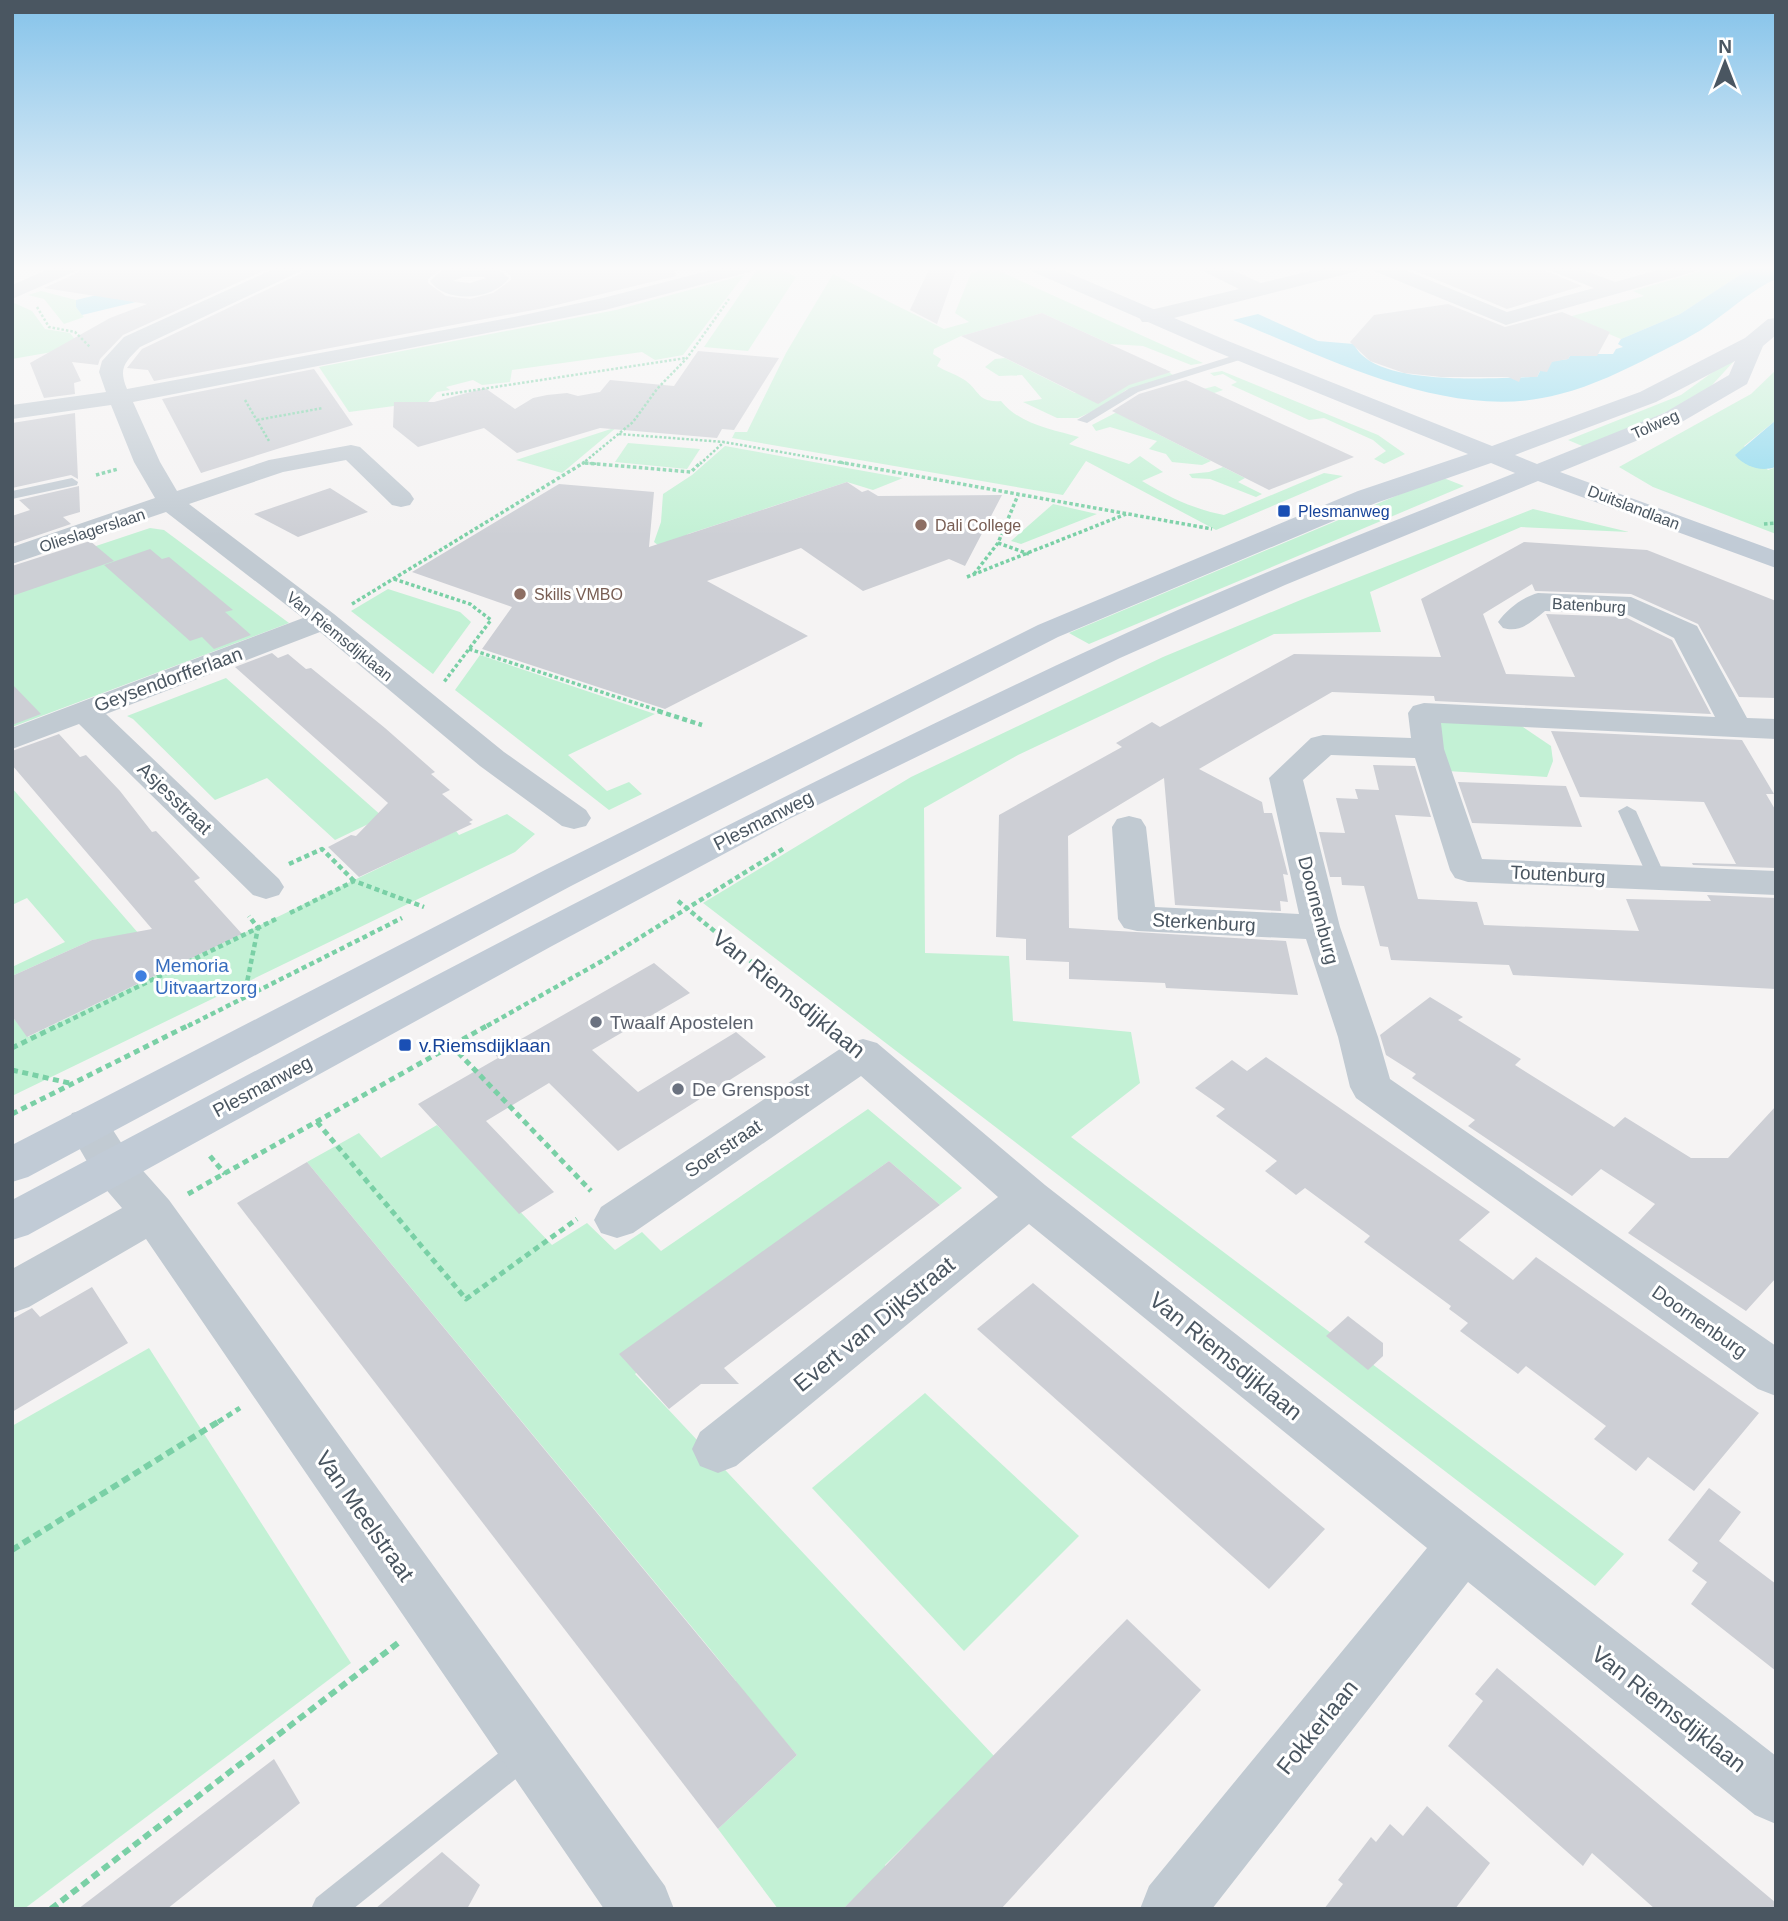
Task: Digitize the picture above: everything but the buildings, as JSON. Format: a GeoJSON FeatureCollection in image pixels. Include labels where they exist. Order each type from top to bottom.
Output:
{"type":"FeatureCollection","features":[{"type":"Feature","properties":{"kind":"main road","name":"Duitslandlaan"},"geometry":{"type":"LineString","coordinates":[[1249,357],[1492,454],[1776,560]]}},
{"type":"Feature","properties":{"kind":"main road","name":"Tolweg"},"geometry":{"type":"LineString","coordinates":[[1492,454],[1648,397],[1722,357]]}},
{"type":"Feature","properties":{"kind":"main road","name":"Tolweg"},"geometry":{"type":"LineString","coordinates":[[1539,471],[1672,418],[1739,379],[1751,357]]}},
{"type":"Feature","properties":{"kind":"main road"},"geometry":{"type":"LineString","coordinates":[[12,1165],[558,878],[1048,631],[1367,497],[1492,454]]}},
{"type":"Feature","properties":{"kind":"main road","name":"Plesmanweg"},"geometry":{"type":"LineString","coordinates":[[12,1222],[754,824],[1095,659],[1275,579],[1539,471]]}},
{"type":"Feature","properties":{"kind":"main road"},"geometry":{"type":"LineString","coordinates":[[1048,631],[1095,659]]}},
{"type":"Feature","properties":{"kind":"street","name":"Van Riemsdijklaan"},"geometry":{"type":"LineString","coordinates":[[116,357],[110,372],[118,398],[147,462],[172,503],[324,620],[492,759],[574,818]]}},
{"type":"Feature","properties":{"kind":"street"},"geometry":{"type":"LineString","coordinates":[[12,412],[118,398],[342,357]]}},
{"type":"Feature","properties":{"kind":"street"},"geometry":{"type":"LineString","coordinates":[[172,503],[191,494],[283,465],[351,452],[401,499]]}},
{"type":"Feature","properties":{"kind":"street","name":"Olieslagerslaan"},"geometry":{"type":"LineString","coordinates":[[12,556],[172,503]]}},
{"type":"Feature","properties":{"kind":"street","name":"Batenburg"},"geometry":{"type":"LineString","coordinates":[[1513,622],[1538,602],[1631,606],[1686,632],[1756,728]]}},
{"type":"Feature","properties":{"kind":"street","name":"Geysendorfferlaan"},"geometry":{"type":"LineString","coordinates":[[12,739],[324,620]]}},
{"type":"Feature","properties":{"kind":"street","name":"Asjesstraat"},"geometry":{"type":"LineString","coordinates":[[83,710],[261,883]]}},
{"type":"Feature","properties":{"kind":"street"},"geometry":{"type":"LineString","coordinates":[[1428,749],[1424,713],[1756,728],[1776,761]]}},
{"type":"Feature","properties":{"kind":"street","name":"Doornenburg"},"geometry":{"type":"LineString","coordinates":[[1428,749],[1323,745],[1286,778],[1321,928],[1358,1037],[1371,1087],[1776,1374]]}},
{"type":"Feature","properties":{"kind":"street","name":"Toutenburg"},"geometry":{"type":"LineString","coordinates":[[1428,749],[1468,870],[1776,883]]}},
{"type":"Feature","properties":{"kind":"street","name":"Sterkenburg"},"geometry":{"type":"LineString","coordinates":[[1129,827],[1137,919],[1321,928]]}},
{"type":"Feature","properties":{"kind":"street","name":"Van Riemsdijklaan"},"geometry":{"type":"LineString","coordinates":[[863,1054],[1029,1198],[1776,1794]]}},
{"type":"Feature","properties":{"kind":"street","name":"Soerstraat"},"geometry":{"type":"LineString","coordinates":[[609,1211],[863,1054]]}},
{"type":"Feature","properties":{"kind":"street","name":"Van Meelstraat"},"geometry":{"type":"LineString","coordinates":[[87,1125],[113,1167],[153,1213],[527,1750],[642,1909]]}},
{"type":"Feature","properties":{"kind":"street","name":"Evert van Dijkstraat"},"geometry":{"type":"LineString","coordinates":[[718,1449],[1029,1198]]}},
{"type":"Feature","properties":{"kind":"street"},"geometry":{"type":"LineString","coordinates":[[12,1293],[153,1213]]}},
{"type":"Feature","properties":{"kind":"street","name":"Fokkerlaan"},"geometry":{"type":"LineString","coordinates":[[1172,1909],[1463,1546]]}},
{"type":"Feature","properties":{"kind":"lane"},"geometry":{"type":"LineString","coordinates":[[1083,420],[1111,407],[1119,398],[1136,389],[1240,357]]}},
{"type":"Feature","properties":{"kind":"lane"},"geometry":{"type":"LineString","coordinates":[[12,495],[72,482]]}},
{"type":"Feature","properties":{"kind":"lane"},"geometry":{"type":"LineString","coordinates":[[1627,811],[1657,878]]}},
{"type":"Feature","properties":{"kind":"lane"},"geometry":{"type":"LineString","coordinates":[[327,1909],[527,1750]]}},
{"type":"Feature","properties":{"kind":"path"},"geometry":{"type":"LineString","coordinates":[[442,395],[687,358]]}},
{"type":"Feature","properties":{"kind":"path"},"geometry":{"type":"LineString","coordinates":[[324,620],[584,463],[633,422],[657,389],[687,358]]}},
{"type":"Feature","properties":{"kind":"path"},"geometry":{"type":"LineString","coordinates":[[233,378],[283,465]]}},
{"type":"Feature","properties":{"kind":"path"},"geometry":{"type":"LineString","coordinates":[[257,421],[323,408]]}},
{"type":"Feature","properties":{"kind":"path"},"geometry":{"type":"LineString","coordinates":[[619,434],[724,442],[1216,530]]}},
{"type":"Feature","properties":{"kind":"path"},"geometry":{"type":"LineString","coordinates":[[584,463],[691,472],[724,442]]}},
{"type":"Feature","properties":{"kind":"path"},"geometry":{"type":"LineString","coordinates":[[72,482],[147,462]]}},
{"type":"Feature","properties":{"kind":"path"},"geometry":{"type":"LineString","coordinates":[[974,575],[998,543],[1018,495]]}},
{"type":"Feature","properties":{"kind":"path"},"geometry":{"type":"LineString","coordinates":[[967,577],[1126,514]]}},
{"type":"Feature","properties":{"kind":"path"},"geometry":{"type":"LineString","coordinates":[[998,543],[1029,554]]}},
{"type":"Feature","properties":{"kind":"path"},"geometry":{"type":"LineString","coordinates":[[393,579],[470,604],[491,620],[424,705]]}},
{"type":"Feature","properties":{"kind":"path"},"geometry":{"type":"LineString","coordinates":[[469,649],[702,725]]}},
{"type":"Feature","properties":{"kind":"path"},"geometry":{"type":"LineString","coordinates":[[261,883],[322,849],[354,881],[424,907]]}},
{"type":"Feature","properties":{"kind":"path"},"geometry":{"type":"LineString","coordinates":[[12,1048],[354,881]]}},
{"type":"Feature","properties":{"kind":"path"},"geometry":{"type":"LineString","coordinates":[[12,1114],[435,902]]}},
{"type":"Feature","properties":{"kind":"path","name":"Van Riemsdijklaan"},"geometry":{"type":"LineString","coordinates":[[451,1045],[602,961],[684,909],[863,1054]]}},
{"type":"Feature","properties":{"kind":"path"},"geometry":{"type":"LineString","coordinates":[[243,998],[258,928]]}},
{"type":"Feature","properties":{"kind":"path"},"geometry":{"type":"LineString","coordinates":[[153,1213],[451,1045],[609,1211],[466,1298],[317,1122]]}},
{"type":"Feature","properties":{"kind":"path"},"geometry":{"type":"LineString","coordinates":[[12,1070],[71,1083]]}},
{"type":"Feature","properties":{"kind":"path"},"geometry":{"type":"LineString","coordinates":[[12,1550],[275,1387]]}},
{"type":"Feature","properties":{"kind":"path"},"geometry":{"type":"LineString","coordinates":[[51,1909],[434,1616]]}},
{"type":"Feature","properties":{"kind":"green space"},"geometry":{"type":"Polygon","coordinates":[[[373,357],[608,357],[512,370],[510,382],[482,385],[473,380],[446,387],[450,390],[437,392],[428,402],[394,402],[394,406],[349,412],[319,367],[373,357]]]}},
{"type":"Feature","properties":{"kind":"green space"},"geometry":{"type":"Polygon","coordinates":[[[650,357],[674,357],[655,360],[650,357]]]}},
{"type":"Feature","properties":{"kind":"green space"},"geometry":{"type":"Polygon","coordinates":[[[784,357],[937,357],[941,359],[937,366],[963,379],[982,398],[1001,401],[1027,421],[1079,437],[1069,444],[1129,464],[1140,456],[1163,472],[1142,481],[1182,502],[1202,509],[1224,515],[1324,473],[1343,476],[1216,530],[1086,461],[1063,495],[732,438],[735,432],[747,432],[784,357]]]}},
{"type":"Feature","properties":{"kind":"green space"},"geometry":{"type":"Polygon","coordinates":[[[1170,357],[1189,357],[1203,363],[1191,365],[1170,357]]]}},
{"type":"Feature","properties":{"kind":"green space"},"geometry":{"type":"Polygon","coordinates":[[[1738,357],[1703,395],[1587,448],[1568,440],[1681,395],[1738,357]]]}},
{"type":"Feature","properties":{"kind":"green space"},"geometry":{"type":"Polygon","coordinates":[[[1005,358],[1075,393],[1086,393],[1165,369],[1174,376],[1126,390],[1104,406],[1078,418],[1057,418],[1023,402],[1042,399],[1022,375],[999,376],[985,367],[995,359],[1005,358]]]}},
{"type":"Feature","properties":{"kind":"green space"},"geometry":{"type":"Polygon","coordinates":[[[1776,370],[1776,420],[1744,446],[1768,470],[1776,467],[1776,534],[1653,487],[1619,467],[1751,394],[1776,370]]]}},
{"type":"Feature","properties":{"kind":"green space"},"geometry":{"type":"Polygon","coordinates":[[[1222,371],[1378,435],[1405,454],[1384,464],[1374,459],[1386,451],[1373,440],[1324,418],[1309,420],[1231,385],[1237,382],[1223,374],[1214,376],[1210,373],[1222,371]]]}},
{"type":"Feature","properties":{"kind":"green space"},"geometry":{"type":"Polygon","coordinates":[[[1215,386],[1223,390],[1132,421],[1211,461],[1202,465],[1172,462],[1166,454],[1149,449],[1157,441],[1110,427],[1096,431],[1092,425],[1119,411],[1215,386]]]}},
{"type":"Feature","properties":{"kind":"green space"},"geometry":{"type":"Polygon","coordinates":[[[617,427],[562,473],[516,460],[617,427]]]}},
{"type":"Feature","properties":{"kind":"green space"},"geometry":{"type":"Polygon","coordinates":[[[628,443],[700,449],[687,469],[615,462],[628,443]]]}},
{"type":"Feature","properties":{"kind":"green space"},"geometry":{"type":"Polygon","coordinates":[[[725,446],[903,478],[873,490],[847,482],[688,534],[666,551],[654,542],[661,522],[663,494],[692,475],[725,446]]]}},
{"type":"Feature","properties":{"kind":"green space"},"geometry":{"type":"Polygon","coordinates":[[[1223,467],[1245,478],[1238,482],[1262,494],[1256,497],[1210,479],[1192,478],[1189,474],[1223,467]]]}},
{"type":"Feature","properties":{"kind":"green space"},"geometry":{"type":"Polygon","coordinates":[[[1441,477],[1464,486],[1089,644],[1069,633],[1441,477]]]}},
{"type":"Feature","properties":{"kind":"green space"},"geometry":{"type":"Polygon","coordinates":[[[1053,504],[1097,514],[1021,544],[1011,541],[1053,504]]]}},
{"type":"Feature","properties":{"kind":"green space"},"geometry":{"type":"Polygon","coordinates":[[[1533,509],[1629,532],[1521,527],[1370,592],[1381,632],[1274,634],[1018,755],[924,808],[925,953],[1009,956],[1013,1021],[1131,1032],[1140,1083],[1071,1137],[1624,1554],[1595,1586],[703,903],[911,777],[1163,657],[1533,509]]]}},
{"type":"Feature","properties":{"kind":"green space"},"geometry":{"type":"Polygon","coordinates":[[[150,528],[164,530],[289,623],[12,727],[12,574],[150,528]]]}},
{"type":"Feature","properties":{"kind":"green space"},"geometry":{"type":"Polygon","coordinates":[[[388,589],[460,612],[471,622],[433,674],[351,611],[388,589]]]}},
{"type":"Feature","properties":{"kind":"green space"},"geometry":{"type":"Polygon","coordinates":[[[480,655],[655,714],[568,755],[607,791],[629,782],[642,794],[609,810],[455,690],[480,655]]]}},
{"type":"Feature","properties":{"kind":"green space"},"geometry":{"type":"Polygon","coordinates":[[[226,678],[383,817],[335,840],[267,778],[215,800],[127,716],[226,678]]]}},
{"type":"Feature","properties":{"kind":"green space"},"geometry":{"type":"Polygon","coordinates":[[[1441,718],[1520,725],[1551,746],[1553,761],[1547,777],[1447,771],[1434,727],[1441,718]]]}},
{"type":"Feature","properties":{"kind":"green space"},"geometry":{"type":"Polygon","coordinates":[[[12,788],[139,934],[92,940],[12,976],[12,967],[65,942],[27,898],[12,905],[12,788]]]}},
{"type":"Feature","properties":{"kind":"green space"},"geometry":{"type":"Polygon","coordinates":[[[507,814],[535,834],[515,852],[12,1096],[12,1016],[28,1037],[456,831],[459,835],[507,814]]]}},
{"type":"Feature","properties":{"kind":"green space"},"geometry":{"type":"Polygon","coordinates":[[[868,1109],[962,1188],[940,1205],[889,1161],[860,1182],[635,1374],[995,1757],[843,1909],[778,1909],[718,1829],[797,1755],[307,1162],[359,1133],[381,1158],[437,1125],[552,1245],[587,1223],[615,1250],[642,1232],[661,1251],[868,1109]]]}},
{"type":"Feature","properties":{"kind":"green space"},"geometry":{"type":"Polygon","coordinates":[[[149,1348],[351,1663],[24,1909],[12,1909],[12,1426],[149,1348]]]}},
{"type":"Feature","properties":{"kind":"green space"},"geometry":{"type":"Polygon","coordinates":[[[925,1393],[1079,1536],[964,1651],[812,1488],[925,1393]]]}},
{"type":"Feature","properties":{"kind":"water"},"geometry":{"type":"Polygon","coordinates":[[[1323,357],[1365,357],[1386,368],[1410,374],[1467,378],[1537,377],[1540,371],[1547,371],[1546,362],[1569,357],[1650,357],[1572,391],[1519,401],[1478,401],[1393,383],[1323,357]]]}},
{"type":"Feature","properties":{"kind":"water"},"geometry":{"type":"Polygon","coordinates":[[[1776,420],[1776,467],[1754,467],[1735,455],[1776,420]]]}},
{"type":"Feature","properties":{"kind":"place","name":"Plesmanweg"},"geometry":{"type":"Point","coordinates":[1284,511]}},
{"type":"Feature","properties":{"kind":"place","name":"Dali College"},"geometry":{"type":"Point","coordinates":[921,525]}},
{"type":"Feature","properties":{"kind":"place","name":"Skills VMBO"},"geometry":{"type":"Point","coordinates":[520,594]}},
{"type":"Feature","properties":{"kind":"place","name":"Memoria Uitvaartzorg"},"geometry":{"type":"Point","coordinates":[141,976]}},
{"type":"Feature","properties":{"kind":"place","name":"Twaalf Apostelen"},"geometry":{"type":"Point","coordinates":[596,1022]}},
{"type":"Feature","properties":{"kind":"place","name":"v.Riemsdijklaan"},"geometry":{"type":"Point","coordinates":[405,1045]}},
{"type":"Feature","properties":{"kind":"place","name":"De Grenspost"},"geometry":{"type":"Point","coordinates":[678,1089]}}]}
